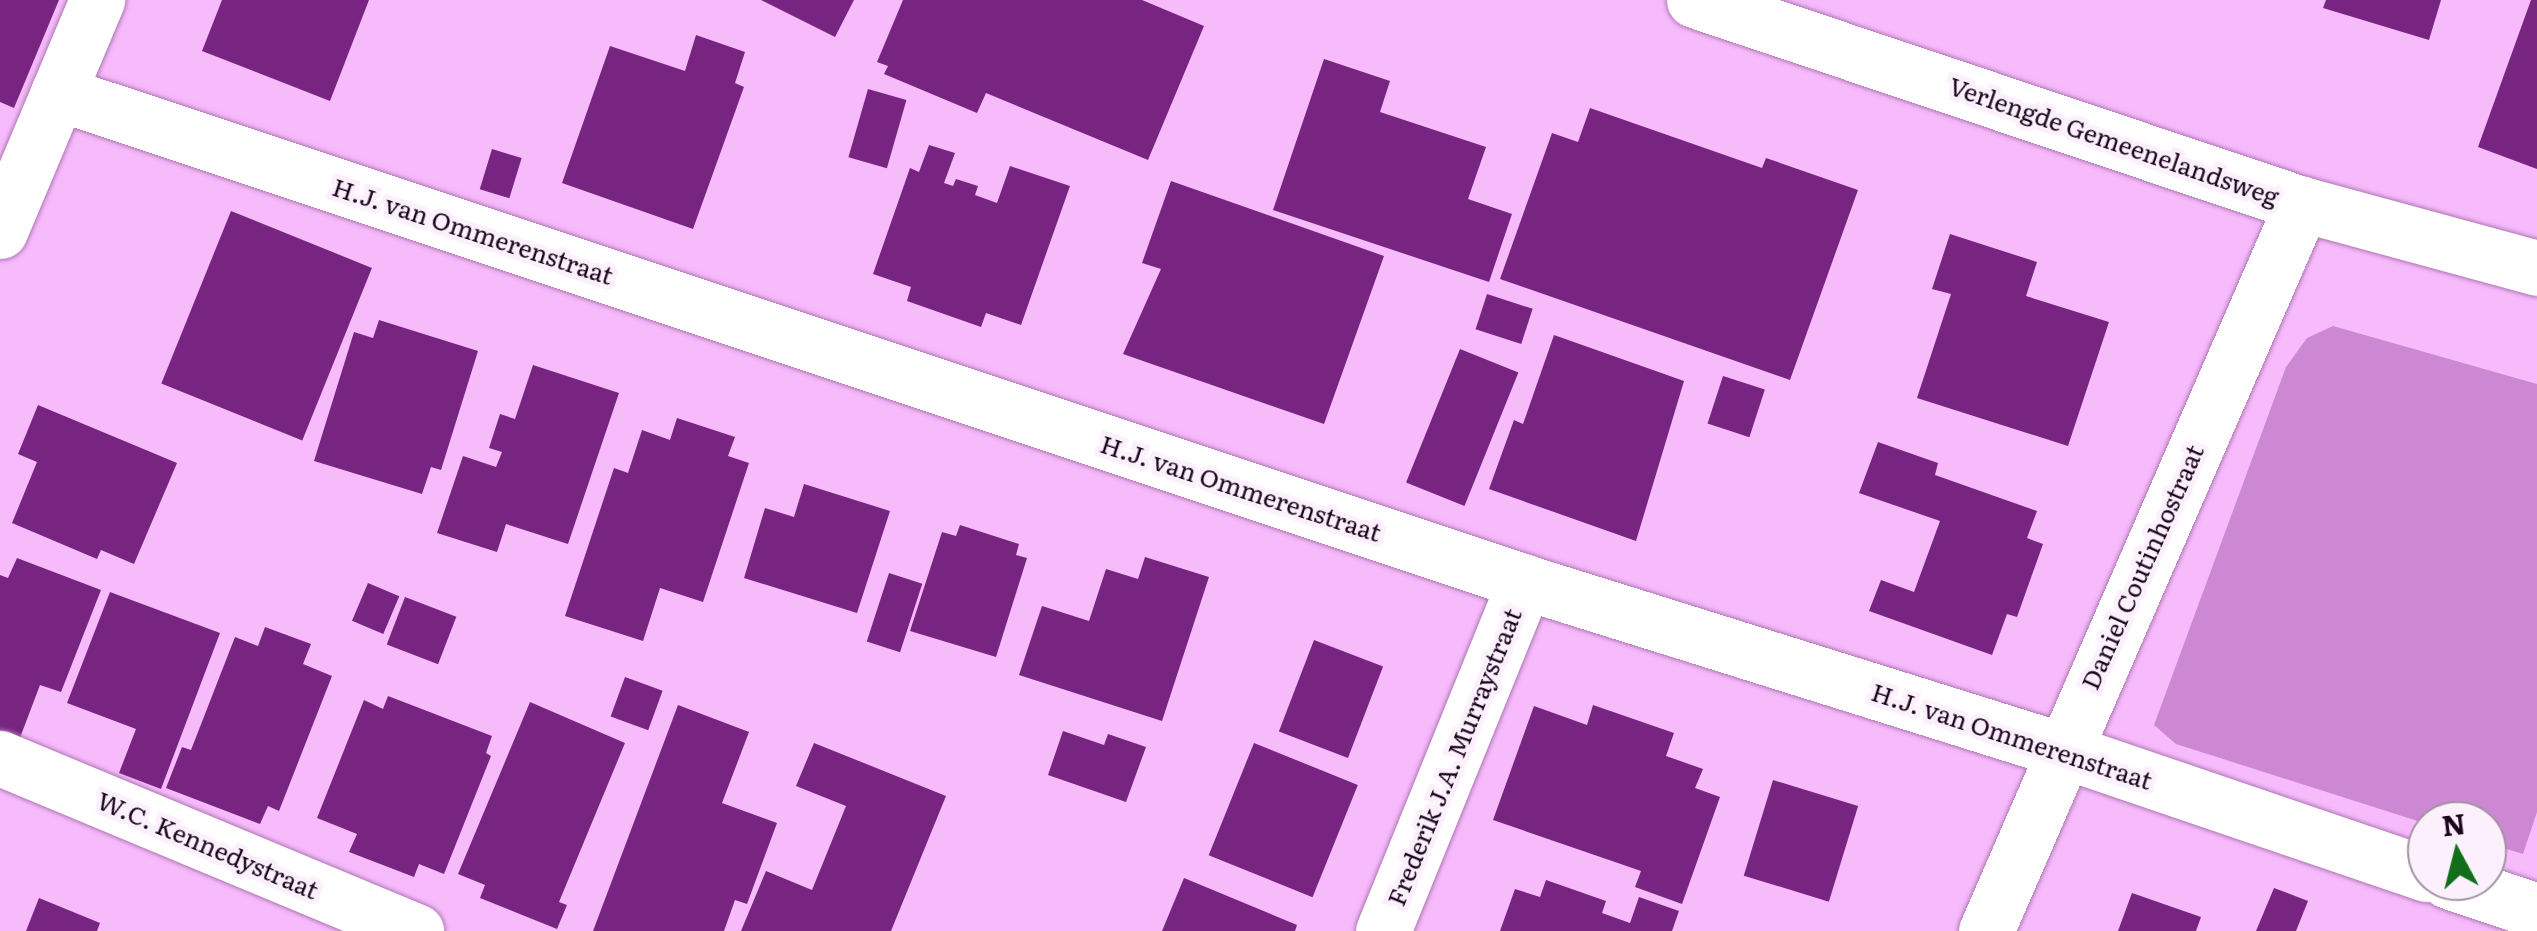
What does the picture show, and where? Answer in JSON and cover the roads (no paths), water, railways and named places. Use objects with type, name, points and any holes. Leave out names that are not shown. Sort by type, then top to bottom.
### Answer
[{"type":"street","points":[[0,232],[97,0]]},
{"type":"street","name":"Verlengde Gemeenelandsweg","points":[[1694,0],[2302,204],[2537,268]]},
{"type":"street","name":"H.J. van Ommerenstraat","points":[[58,93],[1525,582],[2062,750],[2407,867]]},
{"type":"street","name":"Daniel Coutinhostraat","points":[[1986,931],[2302,204]]},
{"type":"street","name":"Frederik J.A. Murraystraat","points":[[1383,931],[1525,582]]},
{"type":"street","name":"W.C. Kennedystraat","points":[[0,758],[416,931]]},
{"type":"street","points":[[2507,901],[2537,911]]}]
